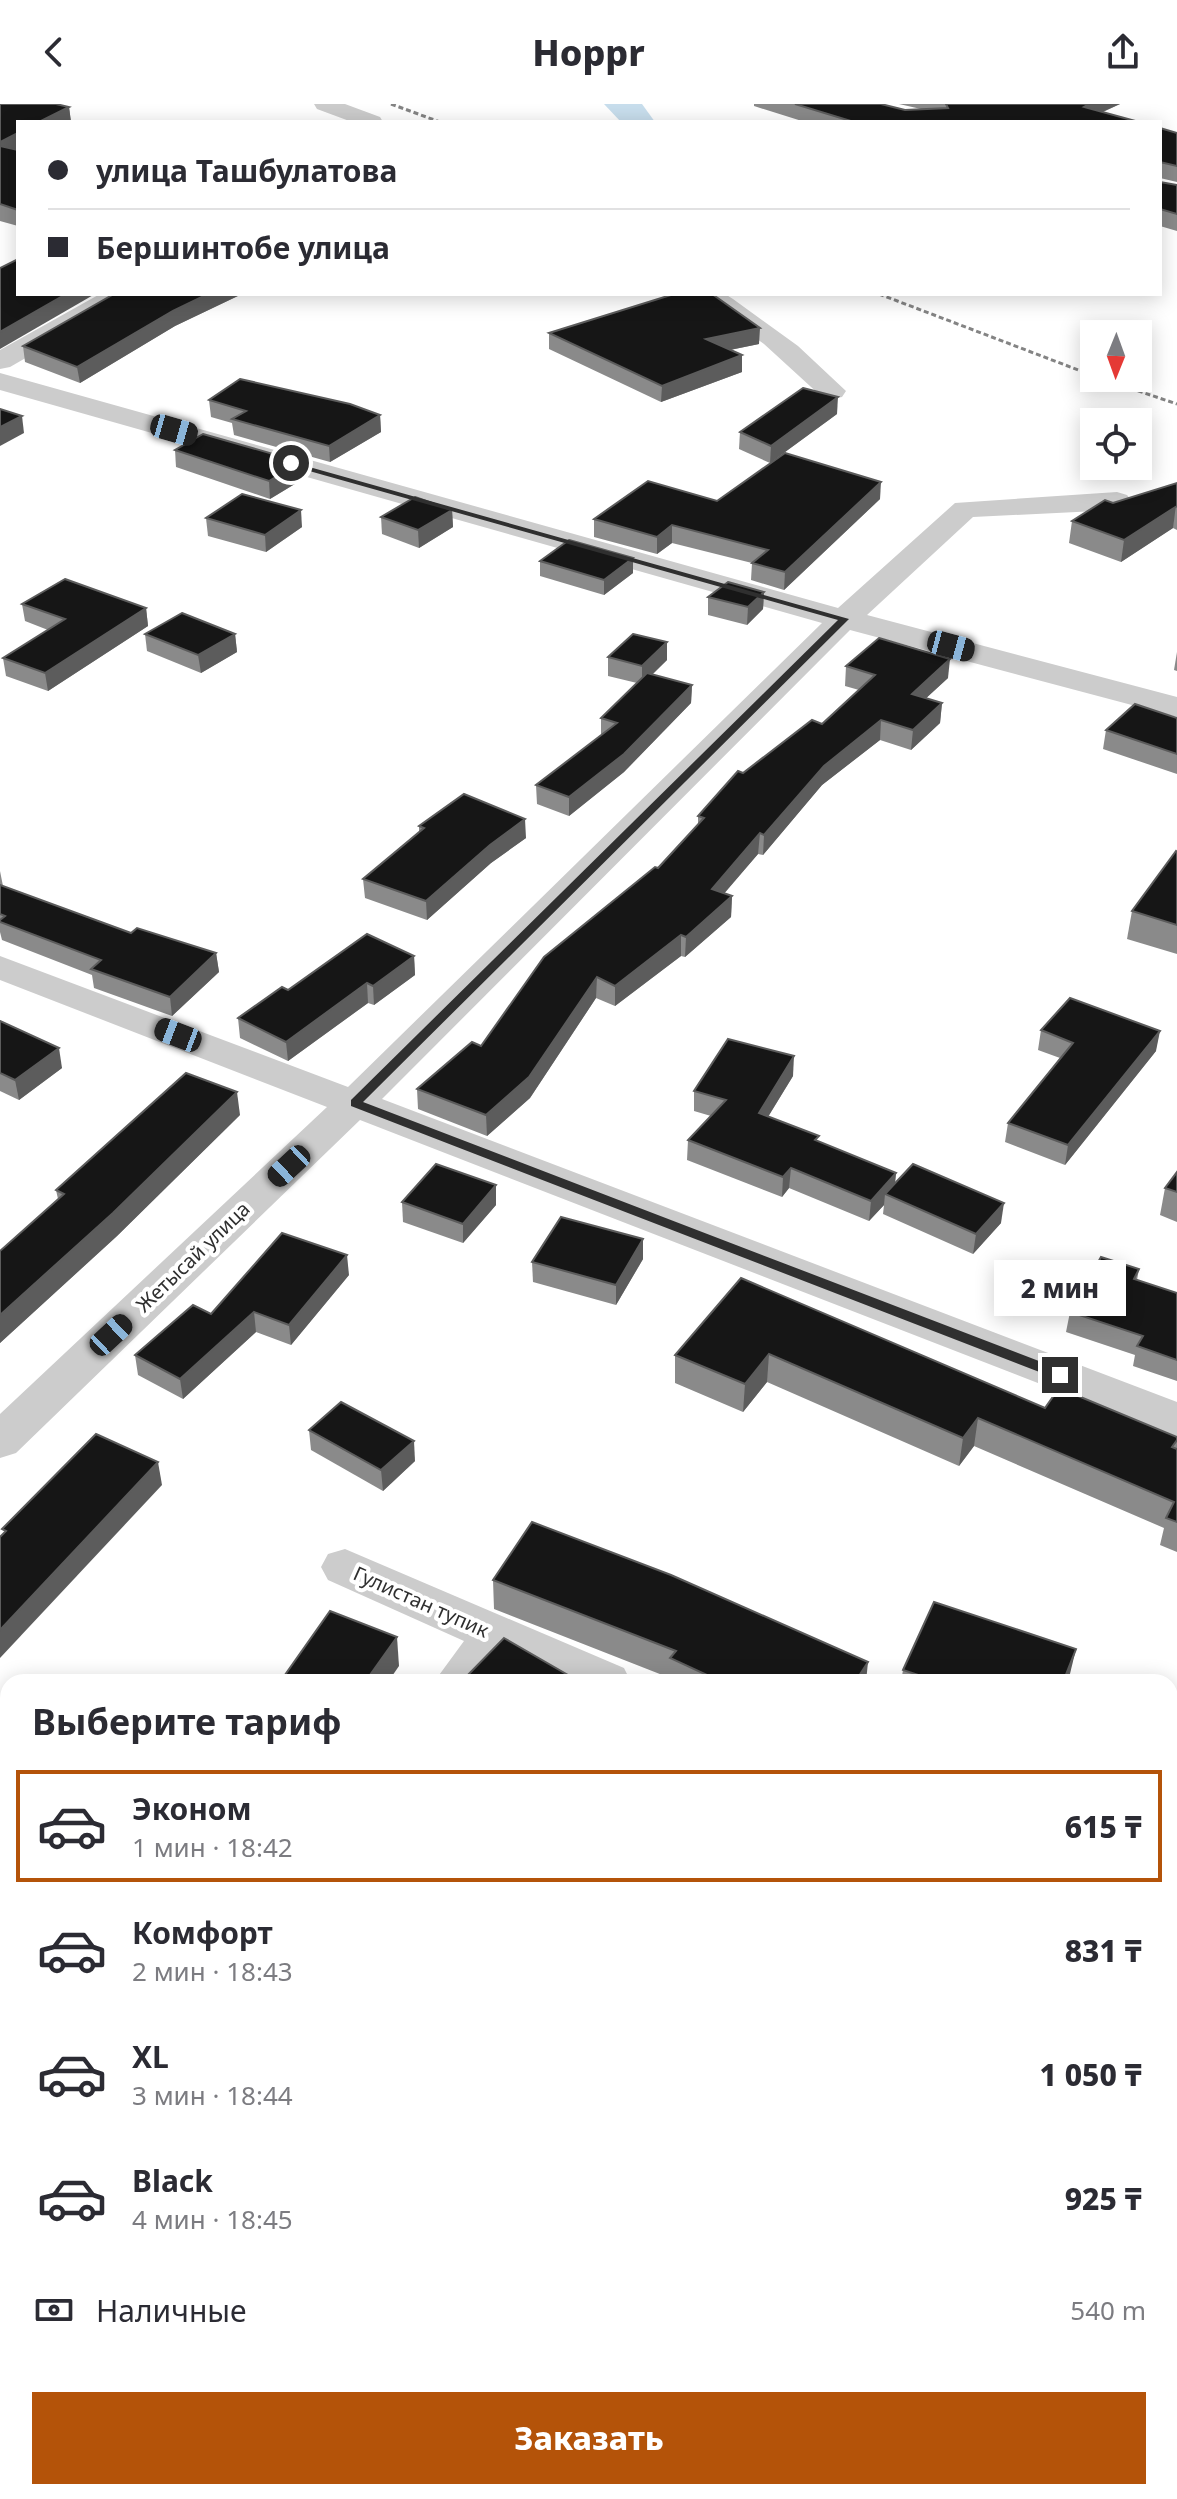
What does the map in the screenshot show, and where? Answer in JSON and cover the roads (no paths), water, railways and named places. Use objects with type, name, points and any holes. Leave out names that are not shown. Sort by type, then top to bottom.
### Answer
[{"type":"street","points":[[325,104],[367,120]]},
{"type":"street","points":[[0,361],[115,296]]},
{"type":"street","points":[[711,296],[730,306],[797,357],[832,391]]},
{"type":"street","points":[[0,381],[844,619],[1177,707]]},
{"type":"street","name":"Жетысай улица","points":[[0,1441],[355,1103],[844,619],[965,509],[1117,501]]},
{"type":"street","points":[[0,967],[1177,1420]]},
{"type":"street","name":"Гулистан тупик","points":[[345,1567],[587,1674]]},
{"type":"street","name":"Гулистан тупик","points":[[466,1674],[497,1636]]},
{"type":"waterway","points":[[621,104],[637,120]]},
{"type":"railway","points":[[391,104],[435,120]]},
{"type":"railway","points":[[884,296],[1080,371]]},
{"type":"railway","points":[[1141,392],[1177,404]]}]
